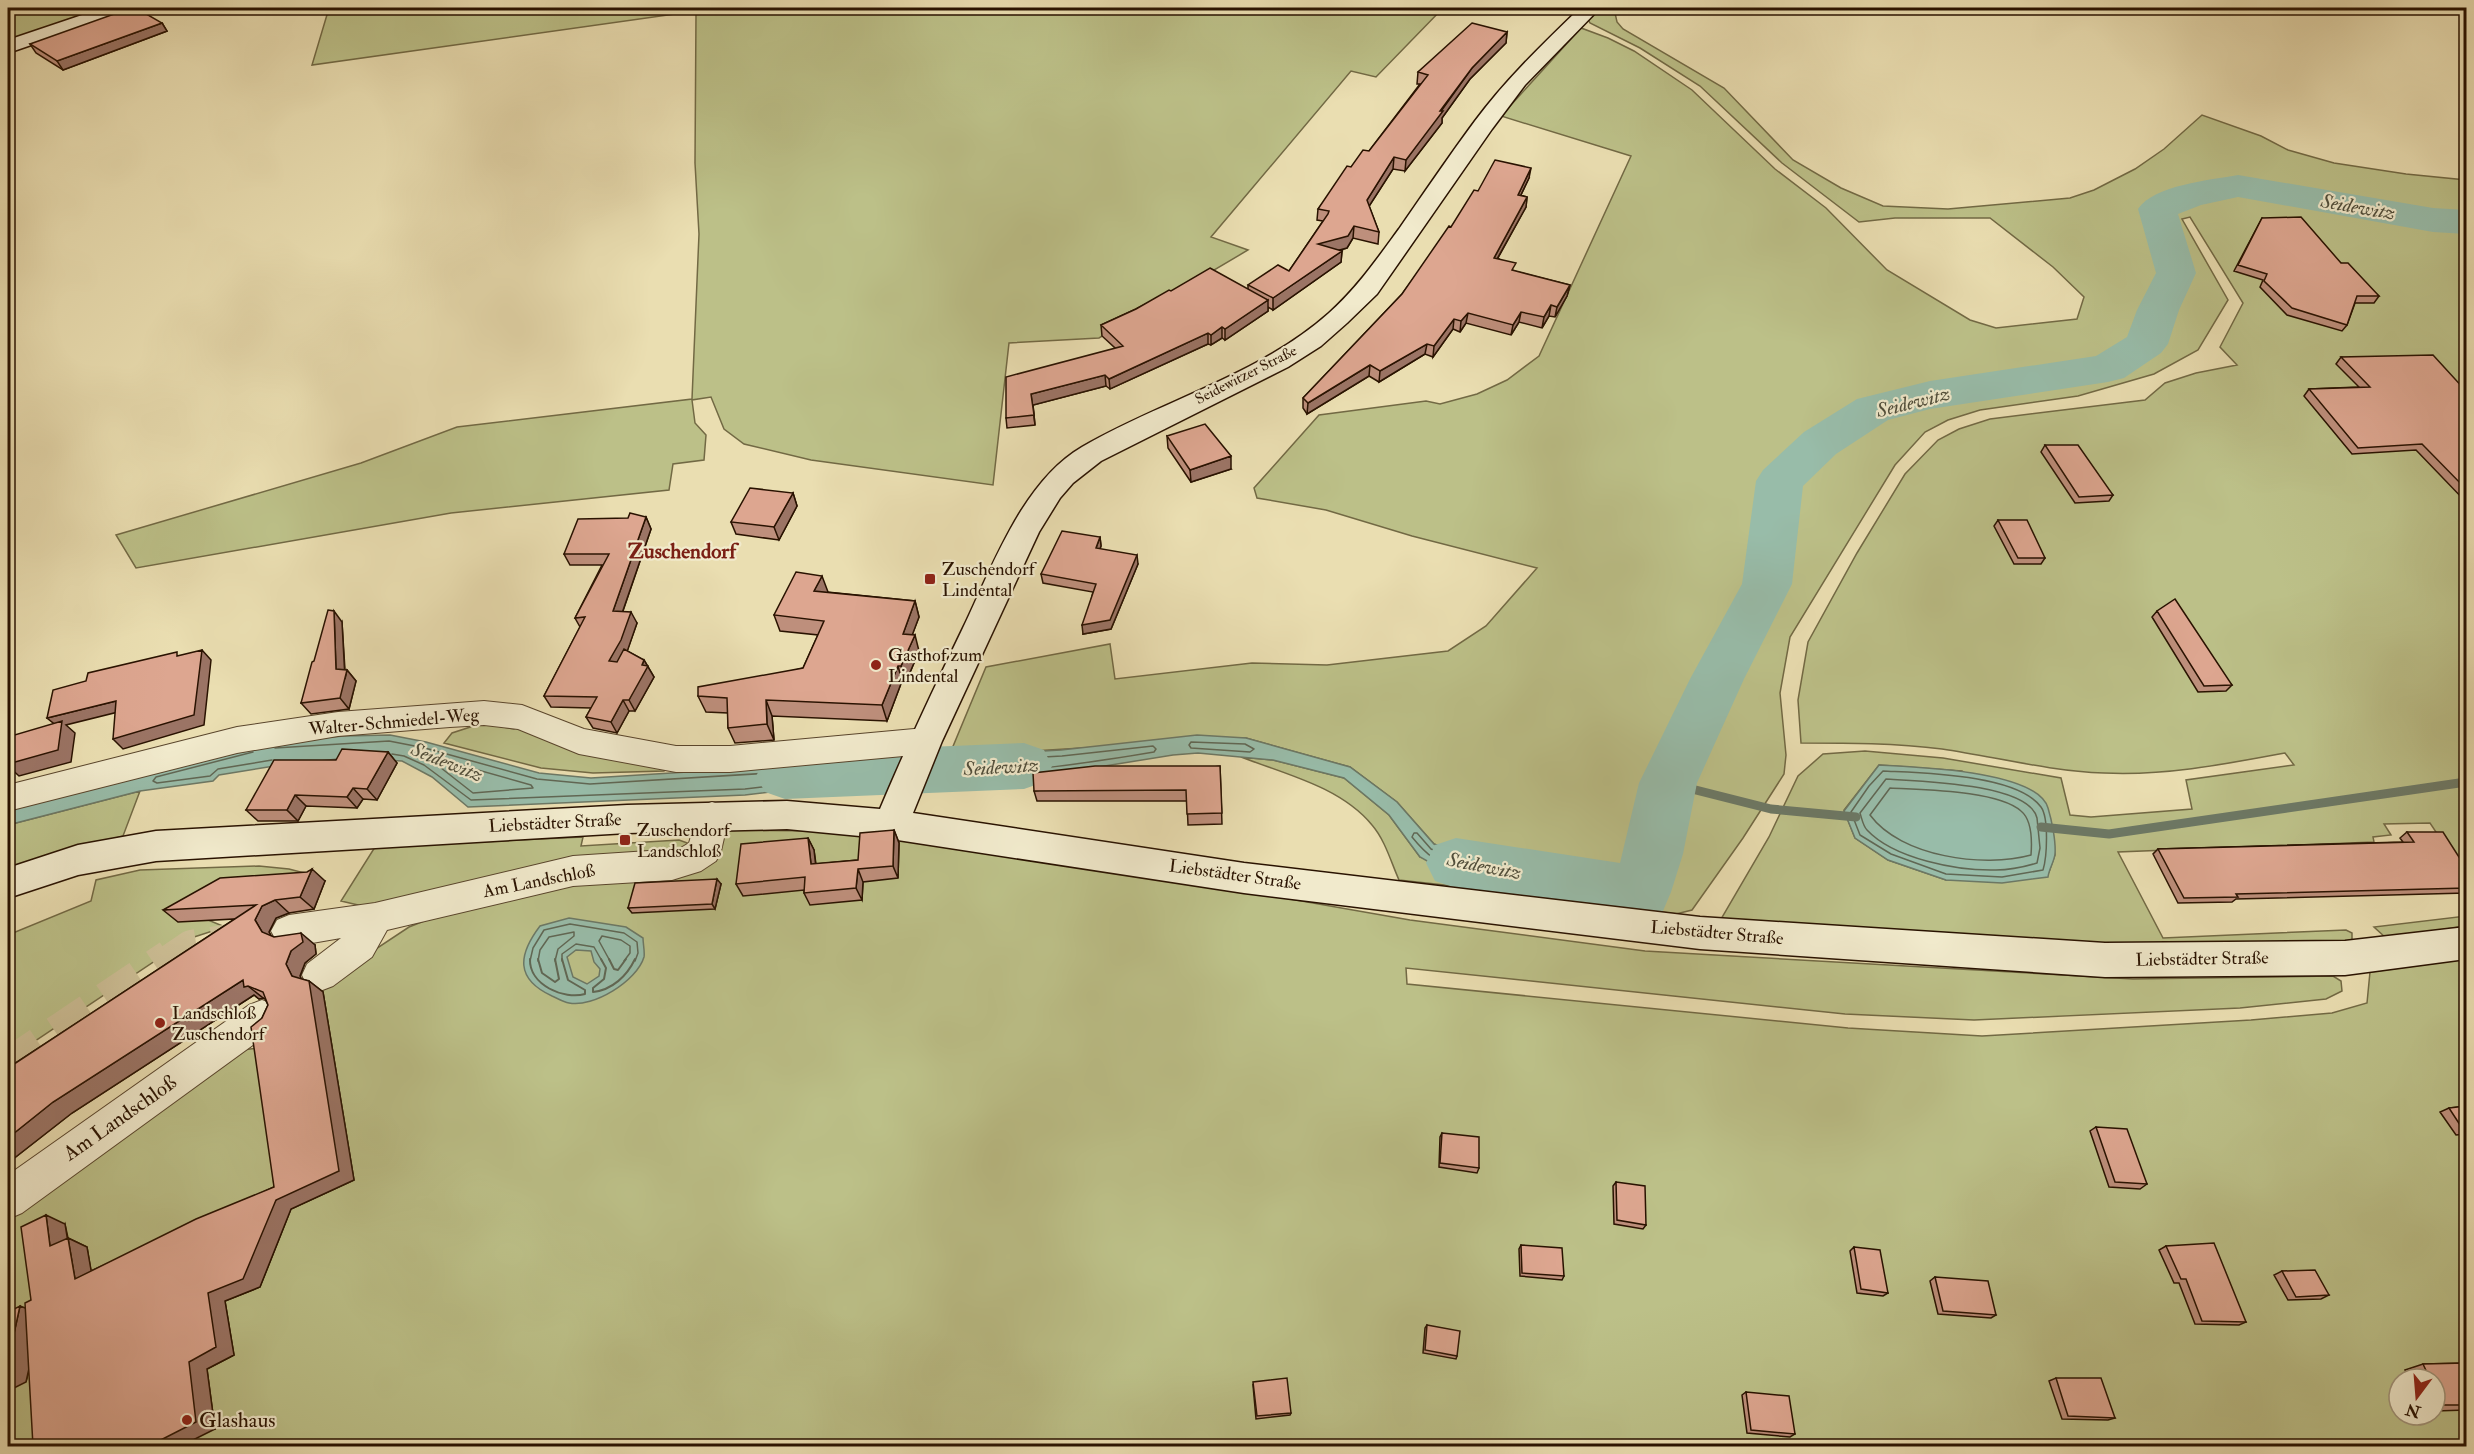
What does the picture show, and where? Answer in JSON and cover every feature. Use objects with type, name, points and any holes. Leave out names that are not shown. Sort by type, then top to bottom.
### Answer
[{"type":"main road","points":[[8,48],[120,8]]},
{"type":"main road","name":"Seidewitzer Straße","points":[[891,824],[1001,580],[1034,515],[1050,491],[1091,454],[1279,361],[1312,340],[1338,318],[1368,289],[1484,124],[1518,81],[1590,8]]},
{"type":"main road","name":"Liebstädter Straße","points":[[8,883],[78,860],[156,846],[712,816],[787,815],[891,824],[1244,878],[1700,933],[2105,960],[2345,957],[2380,955],[2466,943]]},
{"type":"street","name":"Walter-Schmiedel-Weg","points":[[8,798],[237,740],[338,724],[484,713],[522,717],[579,741],[676,759],[918,761]]},
{"type":"street","name":"Am Landschloß","points":[[289,931],[375,918],[427,903],[573,871],[672,866],[689,861],[704,850],[712,816]]},
{"type":"street","points":[[320,975],[359,946],[375,918]]},
{"type":"street","name":"Am Landschloß","points":[[8,1199],[262,1017]]},
{"type":"green space","points":[[8,8],[108,8],[8,43]]},
{"type":"green space","points":[[329,8],[1443,8],[1376,77],[1351,71],[1211,237],[1248,250],[1099,338],[1009,343],[993,485],[811,460],[744,444],[724,429],[711,397],[692,400],[695,423],[706,435],[704,460],[673,464],[669,490],[451,513],[136,568],[116,535],[361,463],[457,427],[692,399],[699,234],[695,163],[696,14],[689,12],[312,65]]},
{"type":"green space","points":[[1599,8],[1621,8],[1615,13],[1617,22],[1623,29],[1724,88],[1793,160],[1841,188],[1883,206],[1948,209],[2070,198],[2094,190],[2135,169],[2164,149],[2202,115],[2261,136],[2288,150],[2334,163],[2466,180],[2466,877],[2430,823],[2384,824],[2391,835],[2373,837],[2374,842],[2118,852],[2163,938],[2346,930],[2352,933],[2352,943],[2119,949],[1721,919],[1769,837],[1798,776],[1823,754],[1865,751],[1943,758],[2061,778],[2070,815],[2091,817],[2192,809],[2186,780],[2294,765],[2285,753],[2173,771],[2104,773],[2043,767],[1924,747],[1801,743],[1798,700],[1808,642],[1857,553],[1905,474],[1938,440],[1959,429],[1990,419],[2145,400],[2165,383],[2196,373],[2237,365],[2220,347],[2243,303],[2190,217],[2182,219],[2228,300],[2198,350],[2154,374],[2078,396],[1980,410],[1948,420],[1925,432],[1895,465],[1790,637],[1780,693],[1786,755],[1784,774],[1743,838],[1692,910],[1676,914],[1399,880],[1381,837],[1359,812],[1345,801],[1311,783],[1241,757],[1273,760],[1344,778],[1389,815],[1420,857],[1530,883],[1533,868],[1466,857],[1434,844],[1397,802],[1350,767],[1246,738],[949,756],[986,667],[1110,644],[1115,679],[1252,663],[1327,665],[1448,651],[1486,626],[1537,568],[1412,536],[1326,510],[1257,498],[1254,488],[1319,415],[1426,401],[1440,404],[1477,394],[1507,380],[1539,356],[1631,156],[1501,116],[1581,28],[1634,51],[1692,90],[1775,169],[1826,208],[1887,270],[1970,320],[1996,328],[2077,319],[2084,297],[2053,267],[1990,218],[1895,218],[1859,222],[1782,163],[1700,86],[1640,48],[1590,23],[1588,19]],"holes":[[[1879,765],[1962,771],[2051,827],[2055,855],[2049,872],[1946,880],[1888,860],[1855,838],[1844,810]]]},
{"type":"green space","points":[[495,719],[492,725],[514,729],[520,723],[665,769],[664,771],[593,773],[541,768],[444,743],[452,733]]},
{"type":"green space","points":[[140,791],[123,836],[8,870],[8,825]]},
{"type":"green space","points":[[722,830],[826,831],[889,837],[1215,886],[1410,920],[1645,951],[2133,979],[2333,976],[2341,981],[2342,991],[2326,999],[2240,1008],[1974,1020],[1845,1014],[1406,968],[1407,984],[1848,1028],[1982,1036],[2332,1013],[2367,1003],[2370,972],[2466,959],[2466,1446],[8,1446],[8,1215],[235,1051],[266,1047],[328,1028],[322,988],[341,972],[409,927],[457,908],[574,877],[692,870]]},
{"type":"green space","points":[[583,837],[581,846],[679,840],[690,844],[679,851],[371,911],[341,901],[375,847]]},
{"type":"green space","points":[[259,866],[289,869],[308,874],[208,920],[225,927],[188,939],[8,1059],[8,935],[91,901],[96,880],[140,870]]},
{"type":"green space","points":[[2466,916],[2466,926],[2386,938],[2374,927]]},
{"type":"water","points":[[390,735],[426,742],[539,773],[591,778],[863,761],[859,781],[745,795],[468,807],[432,777],[402,761],[346,758],[219,775],[213,781],[140,791],[8,825],[8,810],[273,742]]},
{"type":"water","points":[[1197,735],[1246,738],[1350,767],[1397,802],[1434,844],[1466,857],[1533,867],[1531,883],[1443,870],[1420,857],[1389,815],[1344,778],[1273,760],[1198,753],[1055,774],[981,780],[946,778],[949,756],[1061,750]]},
{"type":"water","points":[[1879,765],[1973,773],[1999,778],[2039,795],[2048,808],[2054,838],[2055,854],[2048,877],[2002,883],[1946,880],[1888,860],[1855,838],[1844,811]]},
{"type":"water","points":[[569,918],[626,927],[643,938],[644,957],[633,975],[613,991],[590,1001],[567,1002],[540,989],[531,982],[526,974],[524,956],[540,926]],"holes":[[[576,950],[591,951],[594,962],[600,969],[599,976],[587,984],[573,977],[567,957]]]},
{"type":"building","points":[[136,8],[162,23],[57,61],[30,44]]},
{"type":"building","points":[[1472,23],[1507,32],[1472,68],[1406,160],[1394,157],[1367,200],[1379,232],[1354,226],[1348,236],[1318,244],[1342,251],[1273,298],[1248,285],[1278,265],[1289,271],[1328,214],[1329,211],[1318,209],[1347,166],[1351,167],[1363,150],[1369,151],[1428,75],[1418,72]]},
{"type":"building","points":[[1495,160],[1531,168],[1518,195],[1527,197],[1494,258],[1516,263],[1512,270],[1570,285],[1557,307],[1551,305],[1544,317],[1521,312],[1513,325],[1468,313],[1461,321],[1454,319],[1434,346],[1427,344],[1380,371],[1370,365],[1308,403],[1303,398],[1402,294],[1449,226],[1451,227],[1474,190],[1478,191]]},
{"type":"building","points":[[2301,217],[2341,263],[2348,263],[2379,296],[2357,296],[2347,325],[2292,308],[2264,281],[2267,274],[2238,265],[2262,218]]},
{"type":"building","points":[[1210,268],[1268,300],[1225,329],[1222,327],[1211,335],[1208,333],[1109,379],[1105,375],[1031,394],[1034,415],[1006,418],[1006,377],[1123,346],[1101,325],[1171,291]]},
{"type":"building","points":[[2433,355],[2466,391],[2466,489],[2422,444],[2358,448],[2309,389],[2370,387],[2341,357]]},
{"type":"building","points":[[1205,424],[1231,456],[1190,470],[1167,436]]},
{"type":"building","points":[[2045,445],[2078,445],[2113,495],[2079,497]]},
{"type":"building","points":[[750,488],[793,493],[774,527],[731,522]]},
{"type":"building","points":[[630,513],[646,517],[613,611],[631,612],[621,640],[609,661],[617,662],[624,649],[644,660],[642,665],[648,666],[629,700],[623,700],[611,722],[586,717],[597,697],[544,696],[585,617],[575,618],[609,554],[564,554],[578,519],[628,518]]},
{"type":"building","points":[[1998,520],[2027,520],[2045,558],[2018,558]]},
{"type":"building","points":[[1062,531],[1100,537],[1096,548],[1137,555],[1110,620],[1082,625],[1096,584],[1041,574]]},
{"type":"building","points":[[796,572],[822,576],[814,591],[915,601],[903,634],[915,635],[901,666],[898,666],[882,705],[766,700],[767,724],[728,728],[727,698],[698,696],[698,687],[803,668],[824,621],[774,615]]},
{"type":"building","points":[[2175,599],[2232,685],[2204,686],[2157,611]]},
{"type":"building","points":[[328,610],[334,611],[336,669],[347,670],[340,698],[301,703],[312,662]]},
{"type":"building","points":[[202,650],[194,715],[113,739],[116,701],[47,718],[53,690],[86,681],[88,673],[177,652],[177,656]]},
{"type":"building","points":[[62,721],[58,750],[8,764],[11,736]]},
{"type":"building","points":[[342,749],[388,752],[367,789],[353,788],[347,797],[295,795],[287,810],[246,810],[274,760],[336,760]]},
{"type":"building","points":[[1095,766],[1220,766],[1222,813],[1187,814],[1186,790],[1034,791],[1033,773]]},
{"type":"building","points":[[894,830],[893,866],[858,869],[856,888],[804,893],[805,877],[736,884],[741,844],[808,838],[811,864],[858,860],[860,833]]},
{"type":"building","points":[[2407,832],[2443,832],[2466,868],[2466,888],[2236,894],[2238,897],[2184,898],[2158,849],[2414,842]]},
{"type":"building","points":[[312,869],[300,897],[275,900],[262,906],[255,920],[262,932],[274,937],[301,933],[303,942],[291,951],[286,964],[292,976],[309,981],[339,1171],[276,1200],[243,1279],[208,1293],[216,1347],[189,1362],[196,1422],[149,1446],[33,1446],[25,1303],[31,1300],[21,1227],[46,1215],[50,1246],[68,1238],[75,1279],[196,1219],[274,1187],[251,1027],[262,1018],[268,1005],[263,992],[248,986],[244,987],[243,980],[53,1102],[8,1138],[8,1068],[256,905],[163,910],[220,878],[307,872]]},
{"type":"building","points":[[717,879],[712,904],[628,908],[635,883]]},
{"type":"building","points":[[2466,1106],[2466,1131],[2464,1131],[2449,1108]]},
{"type":"building","points":[[2096,1127],[2127,1129],[2147,1184],[2115,1182]]},
{"type":"building","points":[[1442,1133],[1479,1137],[1479,1168],[1440,1163]]},
{"type":"building","points":[[1616,1182],[1645,1186],[1646,1225],[1617,1220]]},
{"type":"building","points":[[2214,1243],[2246,1322],[2202,1321],[2186,1279],[2181,1279],[2166,1246]]},
{"type":"building","points":[[1521,1245],[1562,1248],[1564,1276],[1522,1273]]},
{"type":"building","points":[[1854,1247],[1880,1250],[1888,1293],[1861,1289]]},
{"type":"building","points":[[2315,1270],[2329,1295],[2296,1297],[2282,1271]]},
{"type":"building","points":[[1935,1277],[1988,1281],[1996,1315],[1943,1311]]},
{"type":"building","points":[[20,1306],[8,1361],[8,1312]]},
{"type":"building","points":[[1427,1325],[1460,1331],[1457,1356],[1425,1350]]},
{"type":"building","points":[[2466,1363],[2466,1405],[2447,1405],[2447,1367],[2424,1367],[2423,1364]]},
{"type":"building","points":[[1287,1378],[1291,1413],[1257,1416],[1253,1382]]},
{"type":"building","points":[[2056,1378],[2101,1378],[2115,1418],[2068,1416]]},
{"type":"building","points":[[1746,1392],[1789,1396],[1795,1434],[1751,1430]]},
{"type":"waterway","name":"Seidewitz","points":[[1456,863],[1641,892],[1653,854],[1668,783],[1717,679],[1767,584],[1780,481],[1820,443],[1873,409],[1930,395],[2108,368],[2146,344],[2158,310],[2176,273],[2157,209],[2191,195],[2238,186],[2433,220],[2466,222]]},
{"type":"waterway","name":"Seidewitz","points":[[785,776],[1024,766]]},
{"type":"waterway","points":[[2041,827],[2109,834],[2466,782]]},
{"type":"waterway","points":[[1668,783],[1771,809],[1856,817]]},
{"type":"tunnel","points":[[169,961],[191,946],[236,939]]},
{"type":"tunnel","points":[[8,1069],[171,959]]},
{"type":"place","name":"Zuschendorf Lindental","points":[[930,579]]},
{"type":"place","name":"Gasthof zum Lindental","points":[[876,665]]},
{"type":"place","name":"Zuschendorf Landschloß","points":[[625,840]]},
{"type":"place","name":"Landschloß Zuschendorf","points":[[160,1023]]},
{"type":"place","name":"Glashaus","points":[[187,1420]]},
{"type":"district","name":"Zuschendorf","points":[[682,551]]}]
